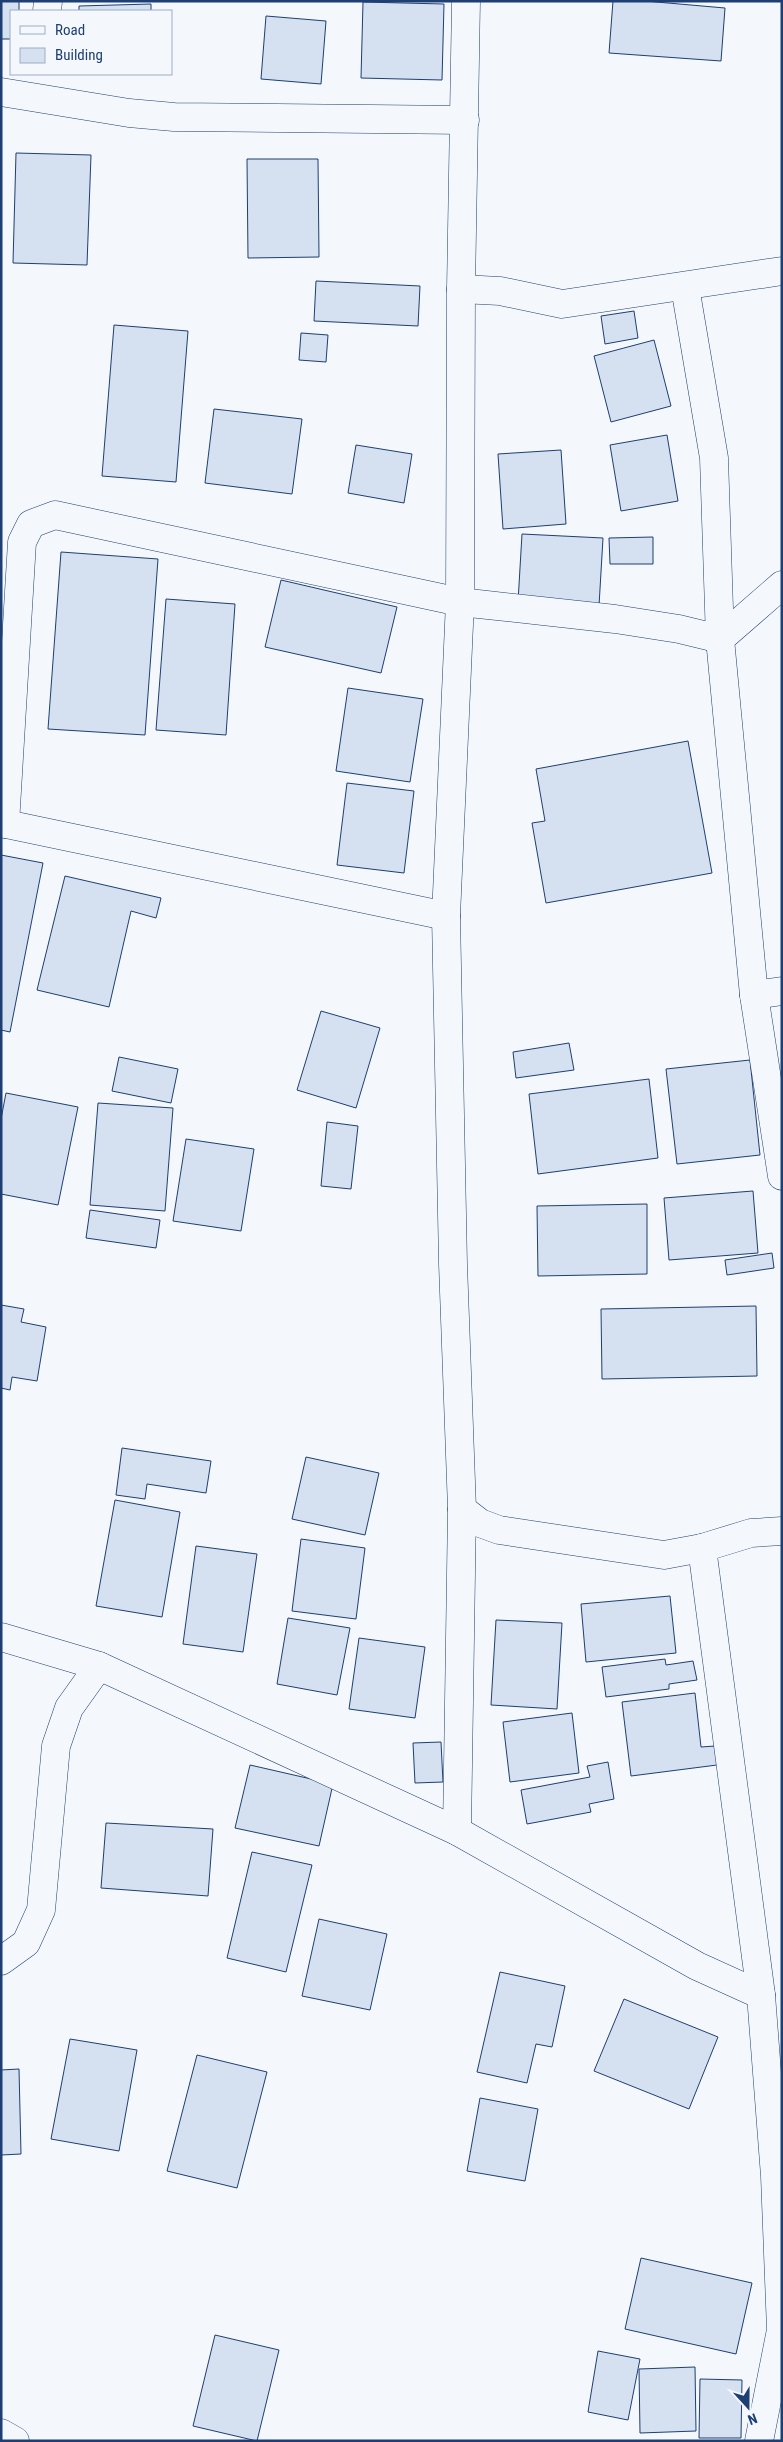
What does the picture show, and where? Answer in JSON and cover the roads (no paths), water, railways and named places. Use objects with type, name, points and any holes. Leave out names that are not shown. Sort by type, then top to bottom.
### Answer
[{"type":"street","points":[[456,1831],[462,1510],[453,1264],[446,916],[460,602],[461,289],[466,1]]},
{"type":"street","points":[[1,92],[36,85],[129,112],[174,117],[465,120]]},
{"type":"street","points":[[461,289],[500,292],[562,304],[782,271]]},
{"type":"street","points":[[685,287],[714,458],[720,639],[754,995],[782,1176]]},
{"type":"street","points":[[446,916],[3,824],[22,542],[31,524],[55,515],[460,602],[615,619],[679,629],[720,639]]},
{"type":"street","points":[[720,639],[782,585]]},
{"type":"street","points":[[754,995],[782,991]]},
{"type":"street","points":[[462,1510],[480,1523],[499,1530],[664,1555],[702,1548],[750,1533],[782,1531]]},
{"type":"street","points":[[702,1548],[761,1995],[778,2176],[781,2330],[759,2441]]},
{"type":"street","points":[[1,1637],[99,1666],[456,1831],[697,1966],[761,1995]]},
{"type":"street","points":[[1,1961],[26,1943],[41,1910],[56,1746],[68,1708],[99,1666]]},
{"type":"street","points":[[1,2433],[15,2441]]}]
